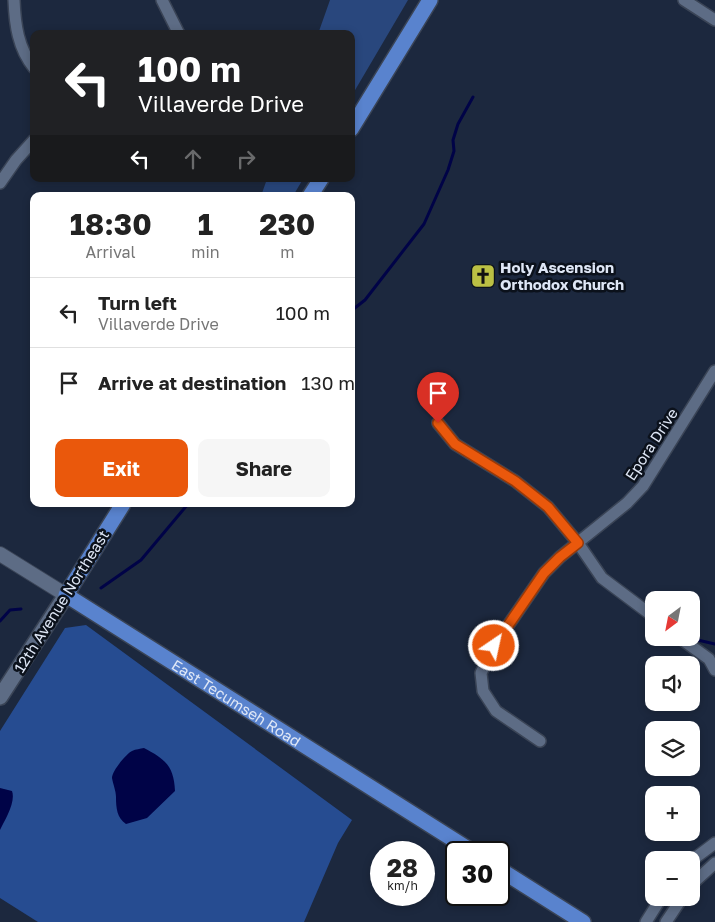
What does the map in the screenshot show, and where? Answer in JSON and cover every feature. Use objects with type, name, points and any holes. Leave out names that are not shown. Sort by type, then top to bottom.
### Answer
[{"type":"main road","points":[[355,122],[430,0]]},
{"type":"main road","name":"12th Avenue Northeast","points":[[0,697],[121,507]]},
{"type":"main road","name":"East Tecumseh Road","points":[[66,595],[456,841]]},
{"type":"main road","points":[[510,876],[583,922]]},
{"type":"street","points":[[14,0],[15,22],[20,42],[23,52],[30,62]]},
{"type":"street","points":[[162,0],[177,30]]},
{"type":"street","points":[[684,0],[715,20]]},
{"type":"street","points":[[0,184],[16,160],[30,144]]},
{"type":"street","name":"Epora Drive","points":[[540,741],[496,711],[483,691],[481,673],[494,646],[544,573],[560,557],[627,503],[643,486],[715,371]]},
{"type":"street","points":[[438,423],[455,444],[515,481],[548,507],[578,543],[602,578],[645,610]]},
{"type":"street","name":"East Tecumseh Road","points":[[0,554],[66,595]]},
{"type":"street","points":[[691,646],[709,659],[715,670]]},
{"type":"street","points":[[700,854],[715,843]]},
{"type":"street","points":[[700,877],[715,863]]},
{"type":"street","points":[[646,922],[656,906]]},
{"type":"street","points":[[666,922],[677,906]]},
{"type":"shaded area","points":[[330,0],[408,0],[355,90],[355,30],[319,30]]},
{"type":"shaded area","points":[[266,182],[301,182],[295,192],[262,192]]},
{"type":"shaded area","points":[[86,625],[352,820],[338,843],[304,922],[38,922],[0,898],[0,731],[65,628]]},
{"type":"shaded area","points":[[144,748],[167,764],[173,775],[175,791],[147,818],[126,824],[118,812],[116,792],[112,778],[114,771],[129,753]]},
{"type":"shaded area","points":[[0,788],[12,791],[13,800],[0,830]]},
{"type":"waterway","points":[[355,308],[365,300],[424,224],[448,170],[454,151],[453,140],[458,124],[473,97]]},
{"type":"waterway","points":[[101,588],[141,560],[185,507]]},
{"type":"waterway","points":[[0,621],[10,610],[21,609]]},
{"type":"waterway","points":[[700,641],[715,644]]},
{"type":"place","name":"Holy Ascension Orthodox Church","points":[[483,276]]},
{"type":"route","points":[[438,423],[455,444],[484,464],[515,481],[548,507],[578,543],[544,573],[494,646]]}]
